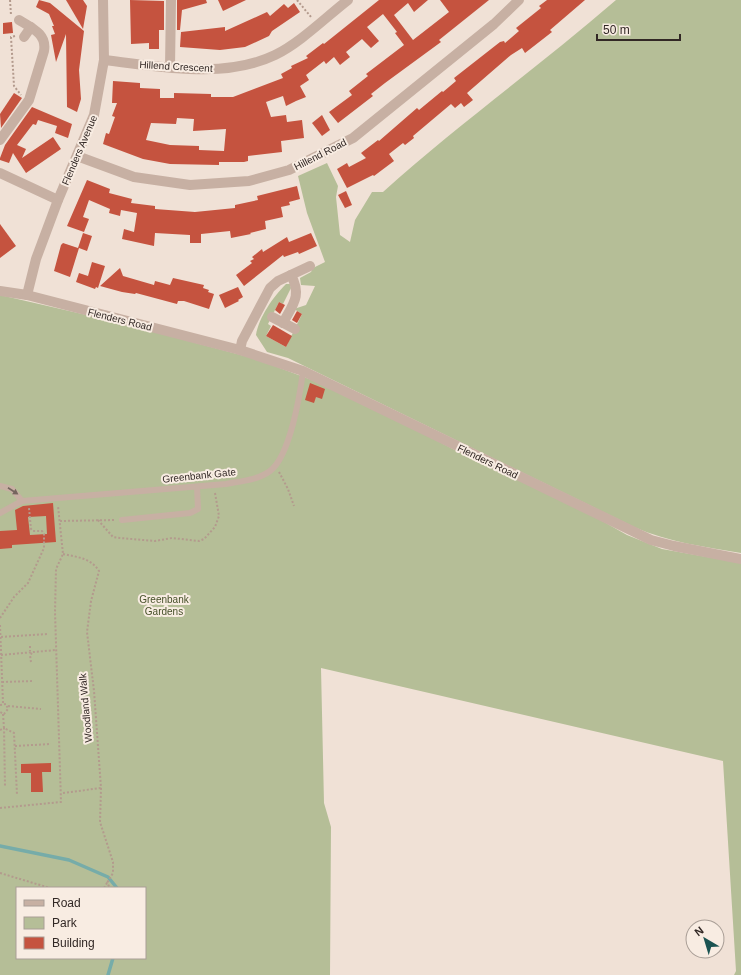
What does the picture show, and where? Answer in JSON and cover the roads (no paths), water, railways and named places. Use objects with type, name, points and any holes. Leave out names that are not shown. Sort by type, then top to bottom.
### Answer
[{"type":"street","name":"Flenders Avenue","points":[[27,295],[36,259],[58,200],[94,115],[104,60],[103,0]]},
{"type":"street","points":[[170,0],[170,67]]},
{"type":"street","name":"Hillend Crescent","points":[[104,60],[170,67],[208,69],[240,67],[274,56],[290,47],[348,0]]},
{"type":"street","name":"Hillend Road","points":[[77,156],[134,176],[190,185],[249,181],[289,170],[353,138],[494,24],[519,0]]},
{"type":"street","points":[[0,140],[29,100],[46,42],[43,36],[19,20]]},
{"type":"street","points":[[24,37],[31,27]]},
{"type":"street","points":[[0,173],[58,200]]},
{"type":"street","points":[[240,350],[242,341],[265,295],[278,281],[310,266]]},
{"type":"street","points":[[283,323],[296,298],[297,290],[291,275]]},
{"type":"street","name":"Flenders Road","points":[[0,291],[27,295],[240,350],[303,371],[651,540],[741,559]]},
{"type":"street","points":[[272,317],[295,329]]},
{"type":"lane","name":"Greenbank Gate","points":[[0,513],[25,501],[214,486],[256,478],[275,466],[290,437],[301,390],[303,371]]},
{"type":"lane","points":[[0,486],[12,489],[25,501]]},
{"type":"lane","points":[[122,520],[190,512],[198,509],[197,487]]},
{"type":"waterway","points":[[0,846],[69,860],[108,877],[116,887]]},
{"type":"waterway","points":[[108,975],[113,959]]},
{"type":"park label","name":"Greenbank Gardens","points":[[164,604]]}]
